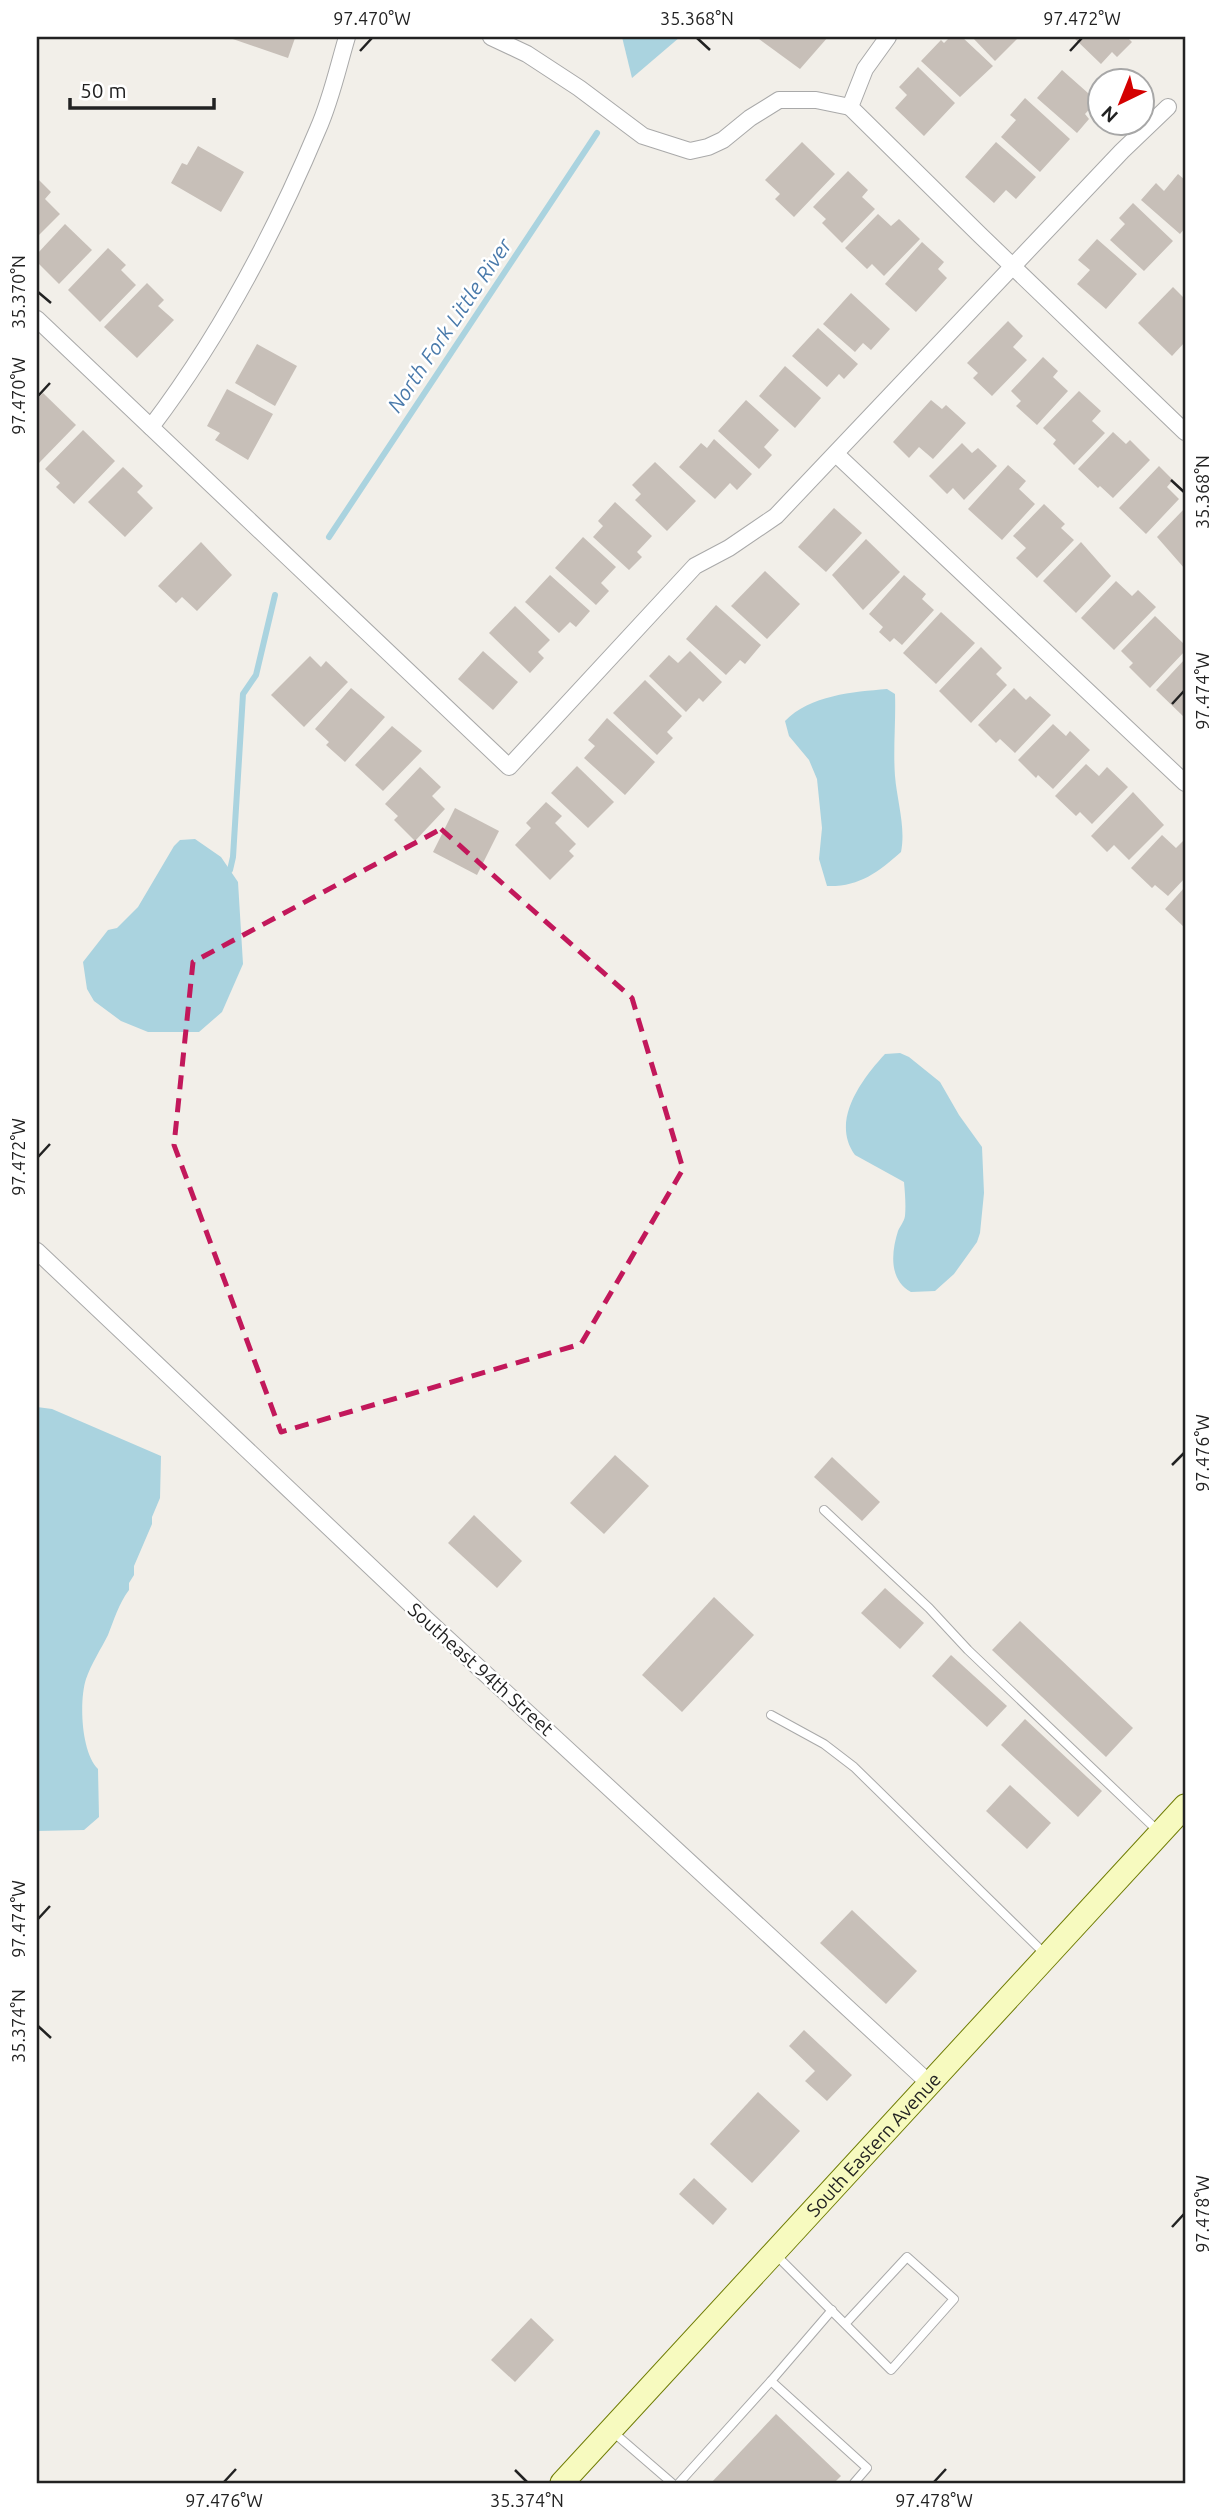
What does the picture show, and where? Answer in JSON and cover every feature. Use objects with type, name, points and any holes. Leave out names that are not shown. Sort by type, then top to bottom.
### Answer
[{"type":"main road","name":"South Eastern Avenue","points":[[562,2483],[1185,1807]]},
{"type":"street","points":[[151,427],[189,377],[261,254],[319,126],[347,37]]},
{"type":"street","points":[[491,37],[527,54],[558,74],[643,136],[690,151],[723,140],[750,118],[779,100],[816,100],[850,107],[1185,432]]},
{"type":"street","points":[[850,107],[865,69],[888,37]]},
{"type":"street","points":[[37,319],[509,767],[695,566],[729,548],[776,516],[1122,151],[1168,107]]},
{"type":"street","points":[[836,454],[1185,783]]},
{"type":"street","name":"Southeast 94th Street","points":[[37,1251],[426,1619],[929,2083]]},
{"type":"lane","points":[[824,1510],[929,1608],[968,1650],[1160,1833]]},
{"type":"lane","points":[[771,1715],[824,1744],[854,1767],[1047,1956]]},
{"type":"lane","points":[[774,2253],[832,2311],[845,2324],[891,2370],[954,2299],[907,2257],[845,2324]]},
{"type":"lane","points":[[680,2483],[832,2311]]},
{"type":"lane","points":[[771,2381],[867,2468],[854,2483]]},
{"type":"lane","points":[[611,2430],[672,2483]]},
{"type":"highlighted area","points":[[441,829],[632,998],[683,1169],[581,1344],[281,1432],[174,1145],[193,962]]},
{"type":"water","points":[[622,37],[680,37],[632,78]]},
{"type":"water","points":[[887,689],[895,694],[894,766],[902,824],[901,852],[867,877],[849,884],[827,886],[819,859],[822,828],[817,779],[809,760],[789,736],[785,721],[795,712],[819,700]]},
{"type":"water","points":[[195,839],[221,857],[238,882],[243,964],[222,1012],[199,1032],[148,1032],[121,1021],[94,1001],[87,989],[83,962],[108,930],[117,928],[138,907],[174,846],[180,840]]},
{"type":"water","points":[[900,1053],[940,1082],[982,1147],[984,1193],[980,1233],[977,1242],[954,1274],[935,1291],[911,1292],[904,1287],[895,1273],[894,1248],[905,1216],[904,1182],[855,1155],[848,1142],[847,1115],[859,1088],[885,1054]]},
{"type":"water","points":[[37,1407],[52,1409],[161,1456],[160,1498],[152,1524],[134,1566],[129,1590],[84,1688],[83,1726],[88,1751],[98,1769],[99,1817],[84,1830],[37,1831]]},
{"type":"building","points":[[227,37],[291,37],[295,38],[288,58]]},
{"type":"building","points":[[828,37],[800,69],[759,39]]},
{"type":"building","points":[[950,37],[962,37],[993,66],[960,97],[921,61],[941,40],[944,43]]},
{"type":"building","points":[[972,37],[1019,37],[995,61]]},
{"type":"building","points":[[1073,37],[1127,37],[1132,42],[1117,57],[1112,52],[1101,64]]},
{"type":"building","points":[[918,67],[955,103],[924,136],[895,108],[907,95],[899,87]]},
{"type":"building","points":[[1062,70],[1086,91],[1086,122],[1077,133],[1037,98]]},
{"type":"building","points":[[1025,98],[1070,139],[1040,172],[1001,137],[1016,120],[1010,115]]},
{"type":"building","points":[[802,142],[835,174],[794,217],[775,199],[780,194],[765,180]]},
{"type":"building","points":[[996,142],[1036,177],[1016,199],[1006,190],[994,203],[965,177]]},
{"type":"building","points":[[198,146],[244,172],[221,212],[171,183],[182,163],[187,165]]},
{"type":"building","points":[[848,171],[868,190],[862,197],[875,209],[842,243],[822,223],[826,219],[813,207]]},
{"type":"building","points":[[1178,174],[1185,180],[1185,228],[1180,234],[1141,200],[1156,183],[1164,191]]},
{"type":"building","points":[[37,178],[51,192],[45,199],[60,214],[37,237]]},
{"type":"building","points":[[1133,203],[1173,241],[1144,271],[1110,240],[1125,224],[1119,218]]},
{"type":"building","points":[[878,214],[891,226],[899,219],[920,239],[884,276],[872,264],[867,269],[845,248]]},
{"type":"building","points":[[65,224],[92,250],[59,284],[37,262],[37,254]]},
{"type":"building","points":[[1097,239],[1137,274],[1106,309],[1077,284],[1090,270],[1078,260]]},
{"type":"building","points":[[922,242],[944,262],[938,269],[947,278],[916,312],[885,284]]},
{"type":"building","points":[[108,248],[126,265],[121,270],[136,285],[100,322],[68,290]]},
{"type":"building","points":[[147,283],[164,300],[158,306],[174,320],[137,358],[104,327]]},
{"type":"building","points":[[1173,287],[1185,299],[1185,342],[1172,356],[1138,323]]},
{"type":"building","points":[[851,293],[890,329],[871,350],[863,343],[855,352],[823,324]]},
{"type":"building","points":[[1008,321],[1023,336],[1013,347],[1027,360],[992,396],[973,378],[978,373],[967,363]]},
{"type":"building","points":[[818,328],[858,364],[844,379],[839,374],[827,387],[792,356]]},
{"type":"building","points":[[257,344],[297,366],[275,406],[235,383]]},
{"type":"building","points":[[1043,357],[1058,371],[1053,377],[1068,391],[1037,425],[1016,406],[1021,401],[1011,391]]},
{"type":"building","points":[[785,366],[821,398],[795,428],[759,396]]},
{"type":"building","points":[[227,389],[273,414],[248,460],[215,440],[220,433],[207,426]]},
{"type":"building","points":[[1079,391],[1101,411],[1092,421],[1105,433],[1074,465],[1053,444],[1056,440],[1043,428]]},
{"type":"building","points":[[43,393],[76,425],[38,464],[37,399]]},
{"type":"building","points":[[746,400],[779,430],[764,447],[772,455],[759,469],[718,431]]},
{"type":"building","points":[[931,400],[942,409],[946,405],[966,423],[933,459],[919,447],[909,458],[893,442]]},
{"type":"building","points":[[83,430],[115,461],[74,504],[56,487],[60,483],[45,469]]},
{"type":"building","points":[[1113,432],[1126,444],[1130,440],[1150,460],[1113,498],[1078,469]]},
{"type":"building","points":[[714,439],[752,474],[737,490],[730,483],[715,499],[679,467],[701,443],[707,448]]},
{"type":"building","points":[[962,443],[972,453],[978,448],[997,466],[964,500],[953,488],[947,494],[929,476]]},
{"type":"building","points":[[655,462],[696,501],[667,531],[635,500],[641,494],[632,485]]},
{"type":"building","points":[[1008,465],[1026,481],[1019,489],[1035,504],[1002,540],[968,509]]},
{"type":"building","points":[[1159,466],[1173,480],[1167,487],[1179,499],[1146,534],[1119,508]]},
{"type":"building","points":[[123,467],[143,486],[137,492],[153,508],[125,537],[88,502]]},
{"type":"building","points":[[615,502],[652,536],[637,552],[642,557],[629,570],[593,537],[603,526],[598,521]]},
{"type":"building","points":[[1044,504],[1065,524],[1061,528],[1074,540],[1037,578],[1016,558],[1026,548],[1013,536]]},
{"type":"building","points":[[834,508],[862,533],[826,572],[798,547]]},
{"type":"building","points":[[1185,508],[1185,569],[1157,537]]},
{"type":"building","points":[[583,537],[616,567],[601,583],[609,591],[596,605],[555,568]]},
{"type":"building","points":[[866,539],[900,572],[863,610],[832,575]]},
{"type":"building","points":[[201,542],[232,575],[197,611],[182,597],[176,603],[158,586]]},
{"type":"building","points":[[1081,542],[1111,576],[1076,613],[1043,581]]},
{"type":"building","points":[[765,571],[800,604],[767,639],[731,606]]},
{"type":"building","points":[[550,575],[590,611],[576,627],[570,622],[559,633],[525,602]]},
{"type":"building","points":[[904,575],[926,594],[922,599],[934,610],[902,645],[894,638],[890,642],[879,632],[883,627],[869,614]]},
{"type":"building","points":[[1116,581],[1132,596],[1138,590],[1156,607],[1114,650],[1081,618]]},
{"type":"building","points":[[716,605],[761,645],[745,664],[740,660],[726,675],[686,639]]},
{"type":"building","points":[[515,606],[550,640],[538,652],[544,658],[530,673],[489,633]]},
{"type":"building","points":[[941,612],[975,643],[936,684],[903,653]]},
{"type":"building","points":[[1155,616],[1185,645],[1185,651],[1150,688],[1129,667],[1133,663],[1121,651]]},
{"type":"building","points":[[981,647],[1002,668],[996,674],[1007,685],[971,723],[939,691]]},
{"type":"building","points":[[483,651],[518,682],[493,710],[458,679]]},
{"type":"building","points":[[690,651],[722,682],[703,702],[699,698],[686,712],[649,676],[669,655],[678,663]]},
{"type":"building","points":[[310,656],[321,667],[326,661],[348,682],[304,727],[271,695]]},
{"type":"building","points":[[1185,659],[1185,718],[1156,690]]},
{"type":"building","points":[[645,680],[682,716],[667,732],[673,738],[657,755],[613,713]]},
{"type":"building","points":[[351,688],[385,717],[345,762],[326,745],[329,742],[315,729]]},
{"type":"building","points":[[1014,688],[1026,700],[1030,696],[1051,715],[1015,753],[1000,739],[996,743],[978,725]]},
{"type":"building","points":[[607,718],[655,762],[625,795],[584,758],[595,746],[588,740]]},
{"type":"building","points":[[1053,724],[1066,736],[1070,731],[1090,750],[1053,789],[1038,775],[1036,778],[1018,760]]},
{"type":"building","points":[[392,726],[422,751],[383,791],[355,765]]},
{"type":"building","points":[[1086,764],[1099,776],[1107,767],[1128,787],[1092,824],[1080,812],[1076,816],[1055,796]]},
{"type":"building","points":[[577,766],[614,802],[588,828],[551,793]]},
{"type":"building","points":[[420,767],[441,787],[432,796],[445,809],[415,841],[394,820],[398,816],[385,804]]},
{"type":"building","points":[[1133,792],[1164,825],[1129,860],[1114,845],[1107,852],[1091,836]]},
{"type":"building","points":[[546,802],[562,816],[555,823],[576,844],[569,851],[574,856],[550,880],[515,845],[531,828],[526,823]]},
{"type":"building","points":[[455,808],[499,831],[477,875],[433,852]]},
{"type":"building","points":[[1162,835],[1176,848],[1185,841],[1185,878],[1168,896],[1155,885],[1152,888],[1131,868]]},
{"type":"building","points":[[1185,887],[1185,928],[1165,909]]},
{"type":"building","points":[[615,1455],[649,1486],[604,1534],[570,1503]]},
{"type":"building","points":[[832,1457],[880,1502],[862,1521],[814,1477]]},
{"type":"building","points":[[474,1515],[522,1561],[497,1588],[448,1543]]},
{"type":"building","points":[[885,1588],[924,1623],[900,1649],[861,1613]]},
{"type":"building","points":[[714,1597],[754,1635],[682,1712],[642,1675]]},
{"type":"building","points":[[1020,1621],[1133,1728],[1106,1757],[992,1650]]},
{"type":"building","points":[[951,1655],[1007,1706],[987,1727],[932,1676]]},
{"type":"building","points":[[1025,1719],[1102,1791],[1078,1817],[1001,1745]]},
{"type":"building","points":[[1010,1785],[1051,1823],[1027,1849],[986,1811]]},
{"type":"building","points":[[852,1910],[917,1971],[886,2004],[820,1943]]},
{"type":"building","points":[[804,2030],[852,2075],[827,2101],[805,2081],[815,2071],[789,2046]]},
{"type":"building","points":[[758,2092],[800,2131],[752,2183],[710,2144]]},
{"type":"building","points":[[694,2178],[727,2209],[713,2225],[679,2194]]},
{"type":"building","points":[[531,2318],[554,2340],[515,2382],[491,2360]]},
{"type":"building","points":[[776,2414],[841,2476],[834,2483],[711,2483]]},
{"type":"waterway","name":"North Fork Little River","points":[[329,537],[597,133]]},
{"type":"waterway","name":"North Fork Little River","points":[[230,870],[243,694],[256,675],[275,595]]}]
